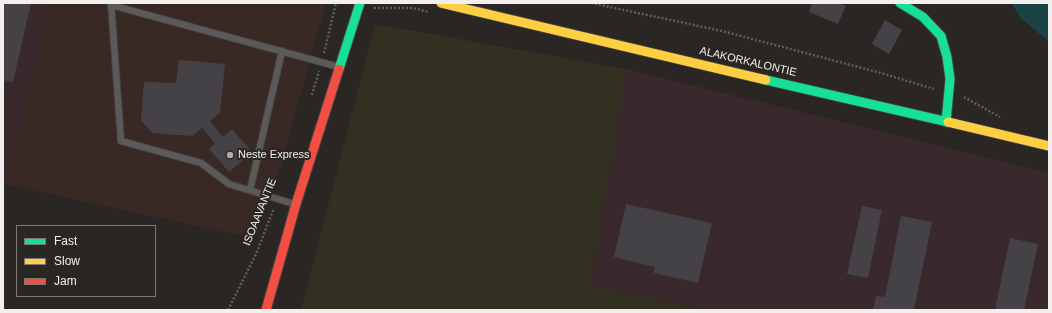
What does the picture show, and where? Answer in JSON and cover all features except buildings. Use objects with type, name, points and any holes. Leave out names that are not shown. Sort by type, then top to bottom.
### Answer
[{"type":"street","name":"ALAKORKALONTIE","points":[[441,3],[749,74],[1049,146]]},
{"type":"street","points":[[900,3],[923,17],[941,36],[950,79],[946,122]]},
{"type":"street","points":[[266,310],[296,204],[360,4]]},
{"type":"lane","points":[[296,204],[229,184],[201,163],[121,141],[111,4],[340,67]]},
{"type":"lane","points":[[250,190],[282,51]]},
{"type":"path","points":[[311,98],[322,62],[336,3]]},
{"type":"path","name":"ALAKORKALONTIE","points":[[590,3],[722,31],[881,73],[927,88],[948,91],[970,99],[1006,121]]},
{"type":"path","points":[[360,4],[377,8],[413,8],[435,14]]},
{"type":"path","name":"ISOAAVANTIE","points":[[228,310],[256,254],[278,199]]},
{"type":"shaded area","points":[[3,3],[51,3],[4,184],[3,184]]},
{"type":"shaded area","points":[[51,3],[326,3],[280,169],[252,238],[4,184]]},
{"type":"shaded area","points":[[375,24],[627,69],[590,286],[705,310],[301,310]]},
{"type":"shaded area","points":[[627,69],[1049,173],[1049,310],[705,310],[590,286]]},
{"type":"water","points":[[1011,3],[1049,3],[1049,42],[1021,18]]},
{"type":"traffic: fast","points":[[339,69],[360,3]]},
{"type":"traffic: fast","points":[[900,3],[923,17],[941,36],[947,57],[950,79],[946,122]]},
{"type":"traffic: fast","points":[[766,80],[948,122]]},
{"type":"traffic: slow","points":[[441,3],[766,80]]},
{"type":"traffic: slow","points":[[948,122],[1049,146]]},
{"type":"traffic: jam","points":[[266,310],[296,204],[339,69]]},
{"type":"place","name":"Neste Express","points":[[230,155]]}]
